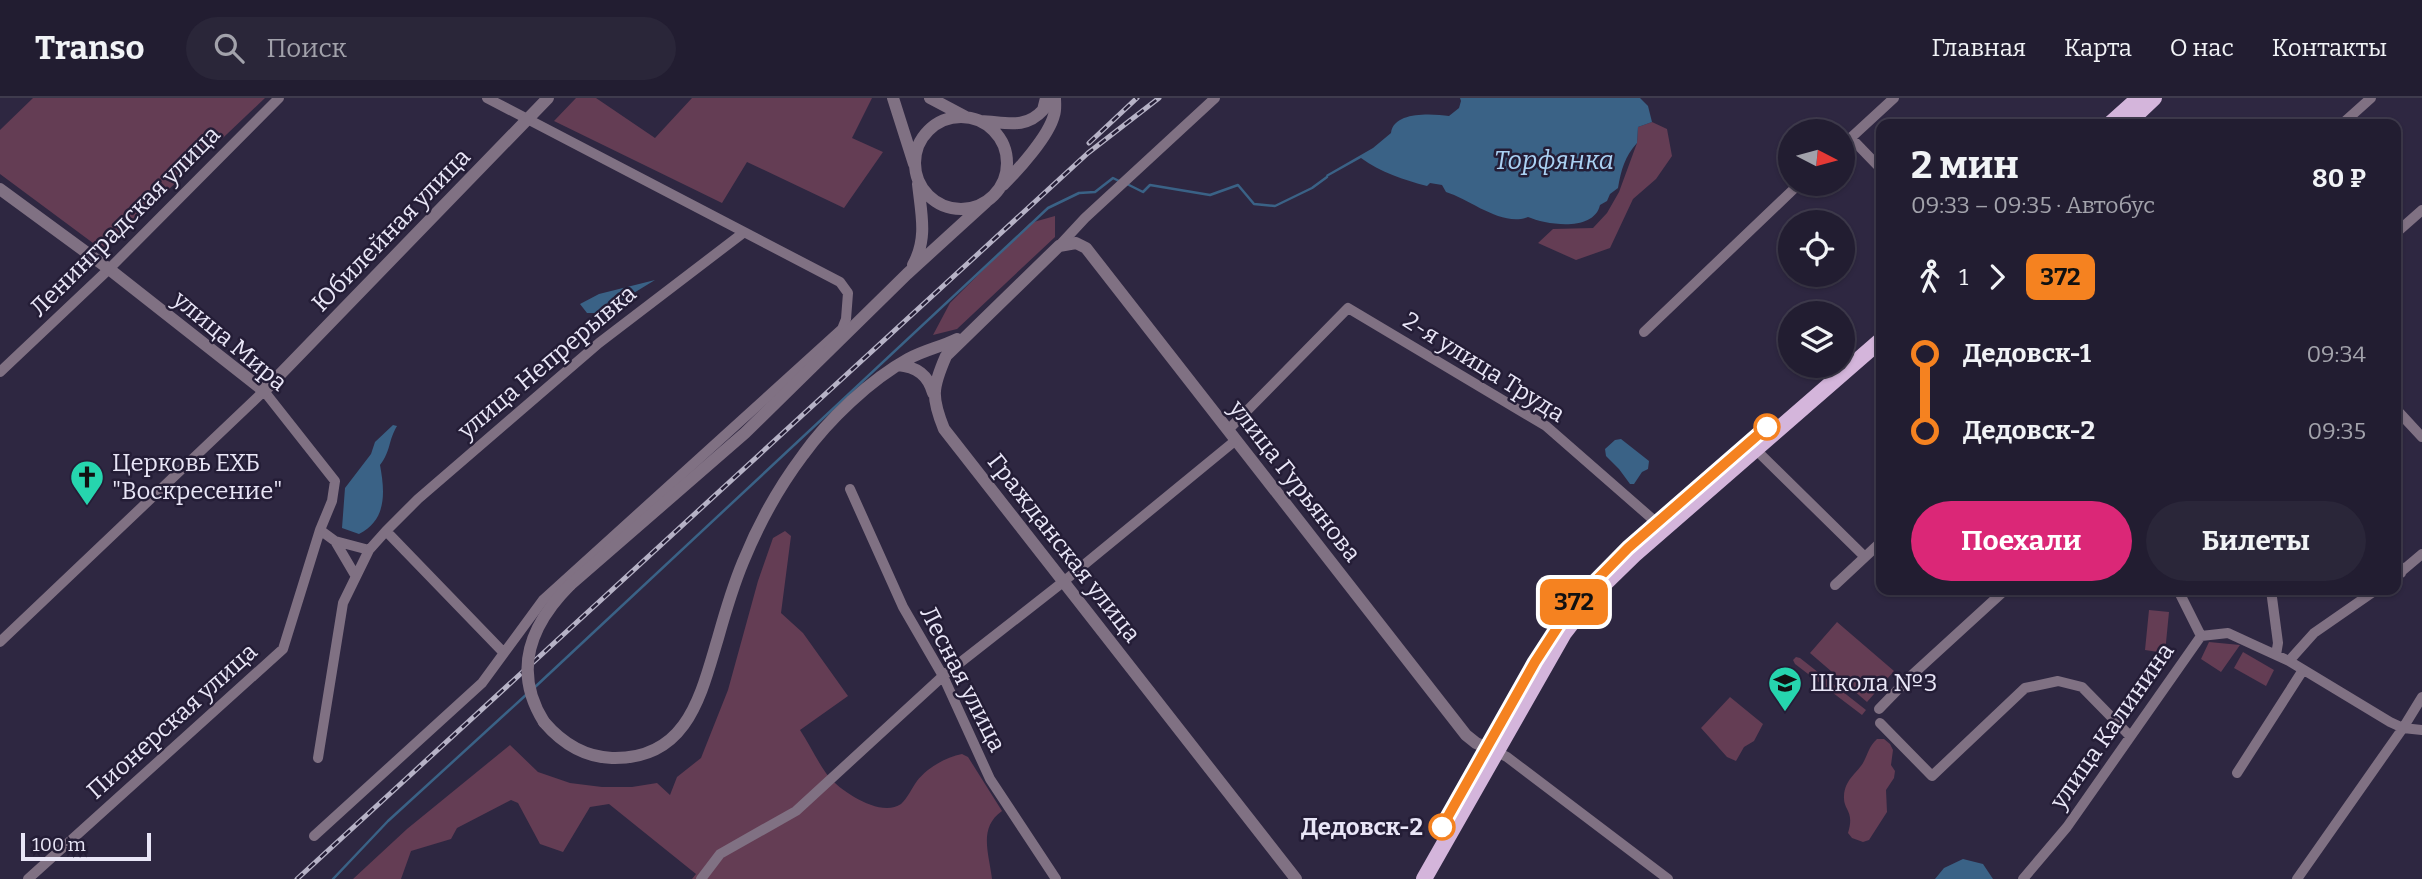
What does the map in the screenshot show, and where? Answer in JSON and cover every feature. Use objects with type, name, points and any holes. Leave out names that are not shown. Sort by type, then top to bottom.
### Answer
[{"type":"main road","points":[[2116,119],[2139,98]]},
{"type":"main road","points":[[2131,119],[2154,98]]},
{"type":"main road","points":[[1855,350],[1876,331]]},
{"type":"main road","points":[[1424,879],[1535,662],[1572,605],[1609,566],[1657,523],[1876,344]]},
{"type":"main road","points":[[1413,879],[1564,633],[1595,593],[1825,378]]},
{"type":"street","name":"Ленинградская улица","points":[[0,372],[109,269],[279,98]]},
{"type":"street","points":[[314,836],[480,686],[543,600],[842,329],[848,305],[848,293],[840,282],[487,98]]},
{"type":"street","name":"Юбилейная улица","points":[[264,391],[548,98]]},
{"type":"street","points":[[893,98],[915,165],[923,236],[919,253],[908,274]]},
{"type":"street","points":[[930,98],[995,131],[1006,152],[1005,176],[998,191]]},
{"type":"street","points":[[915,165],[920,142],[929,129],[951,118],[1010,125],[1026,123],[1044,110],[1046,98]]},
{"type":"street","points":[[972,329],[955,340],[912,357],[875,380],[835,417],[803,455],[757,532],[742,563],[703,690],[690,717],[676,734],[649,751],[629,757],[607,757],[577,749],[559,737],[544,722],[534,703],[528,682],[529,650],[541,621],[559,596],[746,433],[908,274],[1013,176],[1050,125],[1054,116],[1055,98]]},
{"type":"street","points":[[934,401],[935,379],[946,356],[1085,219],[1215,98]]},
{"type":"street","points":[[1855,134],[1894,98]]},
{"type":"street","points":[[2348,119],[2371,98]]},
{"type":"street","points":[[1855,148],[1876,165]]},
{"type":"street","points":[[918,180],[927,194],[948,207],[963,209],[986,202]]},
{"type":"street","name":"улица Мира","points":[[0,188],[109,269],[264,391],[335,481],[332,501],[320,530]]},
{"type":"street","points":[[1644,332],[1786,196]]},
{"type":"street","points":[[2401,229],[2422,210]]},
{"type":"street","name":"улица Непрерывка","points":[[386,531],[418,499],[599,343],[743,233]]},
{"type":"street","name":"улица Гурьянова","points":[[1059,246],[1076,243],[1086,248],[1466,736],[1492,750]]},
{"type":"street","name":"2-я улица Труда","points":[[1232,435],[1348,308],[1546,426],[1657,523]]},
{"type":"street","name":"Гражданская улица","points":[[898,365],[914,368],[927,377],[944,429],[1296,879]]},
{"type":"street","points":[[0,642],[264,391]]},
{"type":"street","points":[[2401,415],[2422,437]]},
{"type":"street","points":[[701,879],[720,854],[796,811],[943,676],[1063,582],[1232,435]]},
{"type":"street","points":[[1753,446],[1865,557]]},
{"type":"street","name":"Лесная улица","points":[[850,489],[903,607],[943,676],[990,779],[1056,879]]},
{"type":"street","points":[[320,530],[335,541],[369,550]]},
{"type":"street","name":"Пионерская улица","points":[[28,879],[282,649],[320,530]]},
{"type":"street","points":[[318,758],[343,603],[369,550],[386,531],[504,653]]},
{"type":"street","points":[[335,541],[355,575]]},
{"type":"street","points":[[1835,585],[1876,547]]},
{"type":"street","points":[[2401,572],[2422,554]]},
{"type":"street","points":[[1879,709],[2000,595]]},
{"type":"street","name":"улица Калинина","points":[[2023,879],[2067,827],[2201,636],[2180,595]]},
{"type":"street","points":[[2272,595],[2278,643],[2276,655]]},
{"type":"street","points":[[2289,661],[2314,633],[2369,595]]},
{"type":"street","points":[[2201,636],[2228,633],[2289,661],[2403,728],[2422,730]]},
{"type":"street","points":[[2237,773],[2303,670]]},
{"type":"street","points":[[1880,723],[1932,776],[2025,688],[2058,681],[2082,687],[2130,736]]},
{"type":"street","points":[[2297,879],[2422,697]]},
{"type":"street","points":[[1492,750],[1507,757],[1668,879]]},
{"type":"shaded area","points":[[33,98],[265,98],[108,247],[97,246],[0,174],[0,130]]},
{"type":"shaded area","points":[[576,98],[596,98],[655,138],[692,98],[872,98],[852,138],[883,152],[844,208],[747,162],[722,203],[554,121]]},
{"type":"shaded area","points":[[1652,122],[1667,129],[1672,156],[1656,179],[1633,199],[1610,248],[1576,260],[1538,243],[1553,229],[1593,228],[1607,213],[1619,192],[1637,143],[1638,127]]},
{"type":"shaded area","points":[[1055,216],[1055,237],[957,329],[933,335],[950,303],[1030,223]]},
{"type":"shaded area","points":[[785,531],[791,536],[781,613],[803,633],[848,696],[800,730],[829,777],[852,796],[883,808],[901,804],[921,776],[937,764],[962,754],[968,757],[1002,811],[987,833],[992,879],[692,879],[696,874],[609,804],[590,807],[563,852],[540,844],[518,803],[511,800],[457,828],[451,839],[411,851],[401,879],[353,879],[407,829],[510,745],[538,772],[570,783],[632,787],[657,783],[670,795],[677,777],[701,758],[728,690],[758,581],[773,538]]},
{"type":"shaded area","points":[[2149,610],[2169,612],[2165,653],[2145,650]]},
{"type":"shaded area","points":[[1837,622],[1894,671],[1867,702],[1810,653]]},
{"type":"shaded area","points":[[2209,642],[2240,645],[2221,672],[2201,659]]},
{"type":"shaded area","points":[[2243,652],[2274,670],[2266,686],[2234,668]]},
{"type":"shaded area","points":[[1796,657],[1866,710],[1862,715],[1795,664],[1793,660]]},
{"type":"shaded area","points":[[1730,697],[1763,724],[1754,741],[1744,747],[1736,761],[1727,757],[1701,728]]},
{"type":"shaded area","points":[[1877,739],[1884,739],[1890,744],[1893,750],[1891,765],[1895,771],[1886,790],[1887,812],[1869,840],[1863,842],[1852,838],[1848,833],[1850,815],[1844,796],[1848,782]]},
{"type":"water","name":"Торфянка","points":[[1460,98],[1640,98],[1648,106],[1652,122],[1638,127],[1637,143],[1624,164],[1618,188],[1600,205],[1596,214],[1580,223],[1558,224],[1528,217],[1518,219],[1497,216],[1446,192],[1442,185],[1430,183],[1427,186],[1401,178],[1361,158],[1327,177],[1326,175],[1373,148],[1391,133],[1399,121],[1415,116],[1449,116],[1459,108]]},
{"type":"water","points":[[655,280],[601,313],[587,313],[580,304],[599,294]]},
{"type":"water","points":[[393,425],[397,426],[380,465],[383,495],[379,513],[375,521],[359,534],[342,528],[345,488],[371,454],[375,442]]},
{"type":"water","points":[[1621,439],[1649,461],[1648,469],[1642,472],[1634,484],[1630,484],[1606,456],[1605,449],[1615,440]]},
{"type":"water","points":[[1963,859],[1983,864],[1993,879],[1935,879],[1944,868]]},
{"type":"waterway","points":[[1127,184],[1143,192],[1150,185],[1210,195],[1238,185],[1254,204],[1275,206],[1312,188],[1327,177]]},
{"type":"waterway","points":[[535,687],[1048,208],[1079,193],[1095,192],[1113,178],[1121,182]]},
{"type":"waterway","points":[[333,879],[388,821],[527,694]]},
{"type":"railway","points":[[1089,143],[1137,98]]},
{"type":"railway","points":[[297,879],[1088,153],[1159,98]]},
{"type":"bus line","name":"372","points":[[1442,827],[1553,631],[1572,605],[1628,548],[1767,427]]},
{"type":"place","name":"Церковь ЕХБ \"Воскресение\"","points":[[87,507]]},
{"type":"place","name":"Школа №3","points":[[1785,713]]},
{"type":"place","name":"Дедовск-2","points":[[1442,827]]}]
